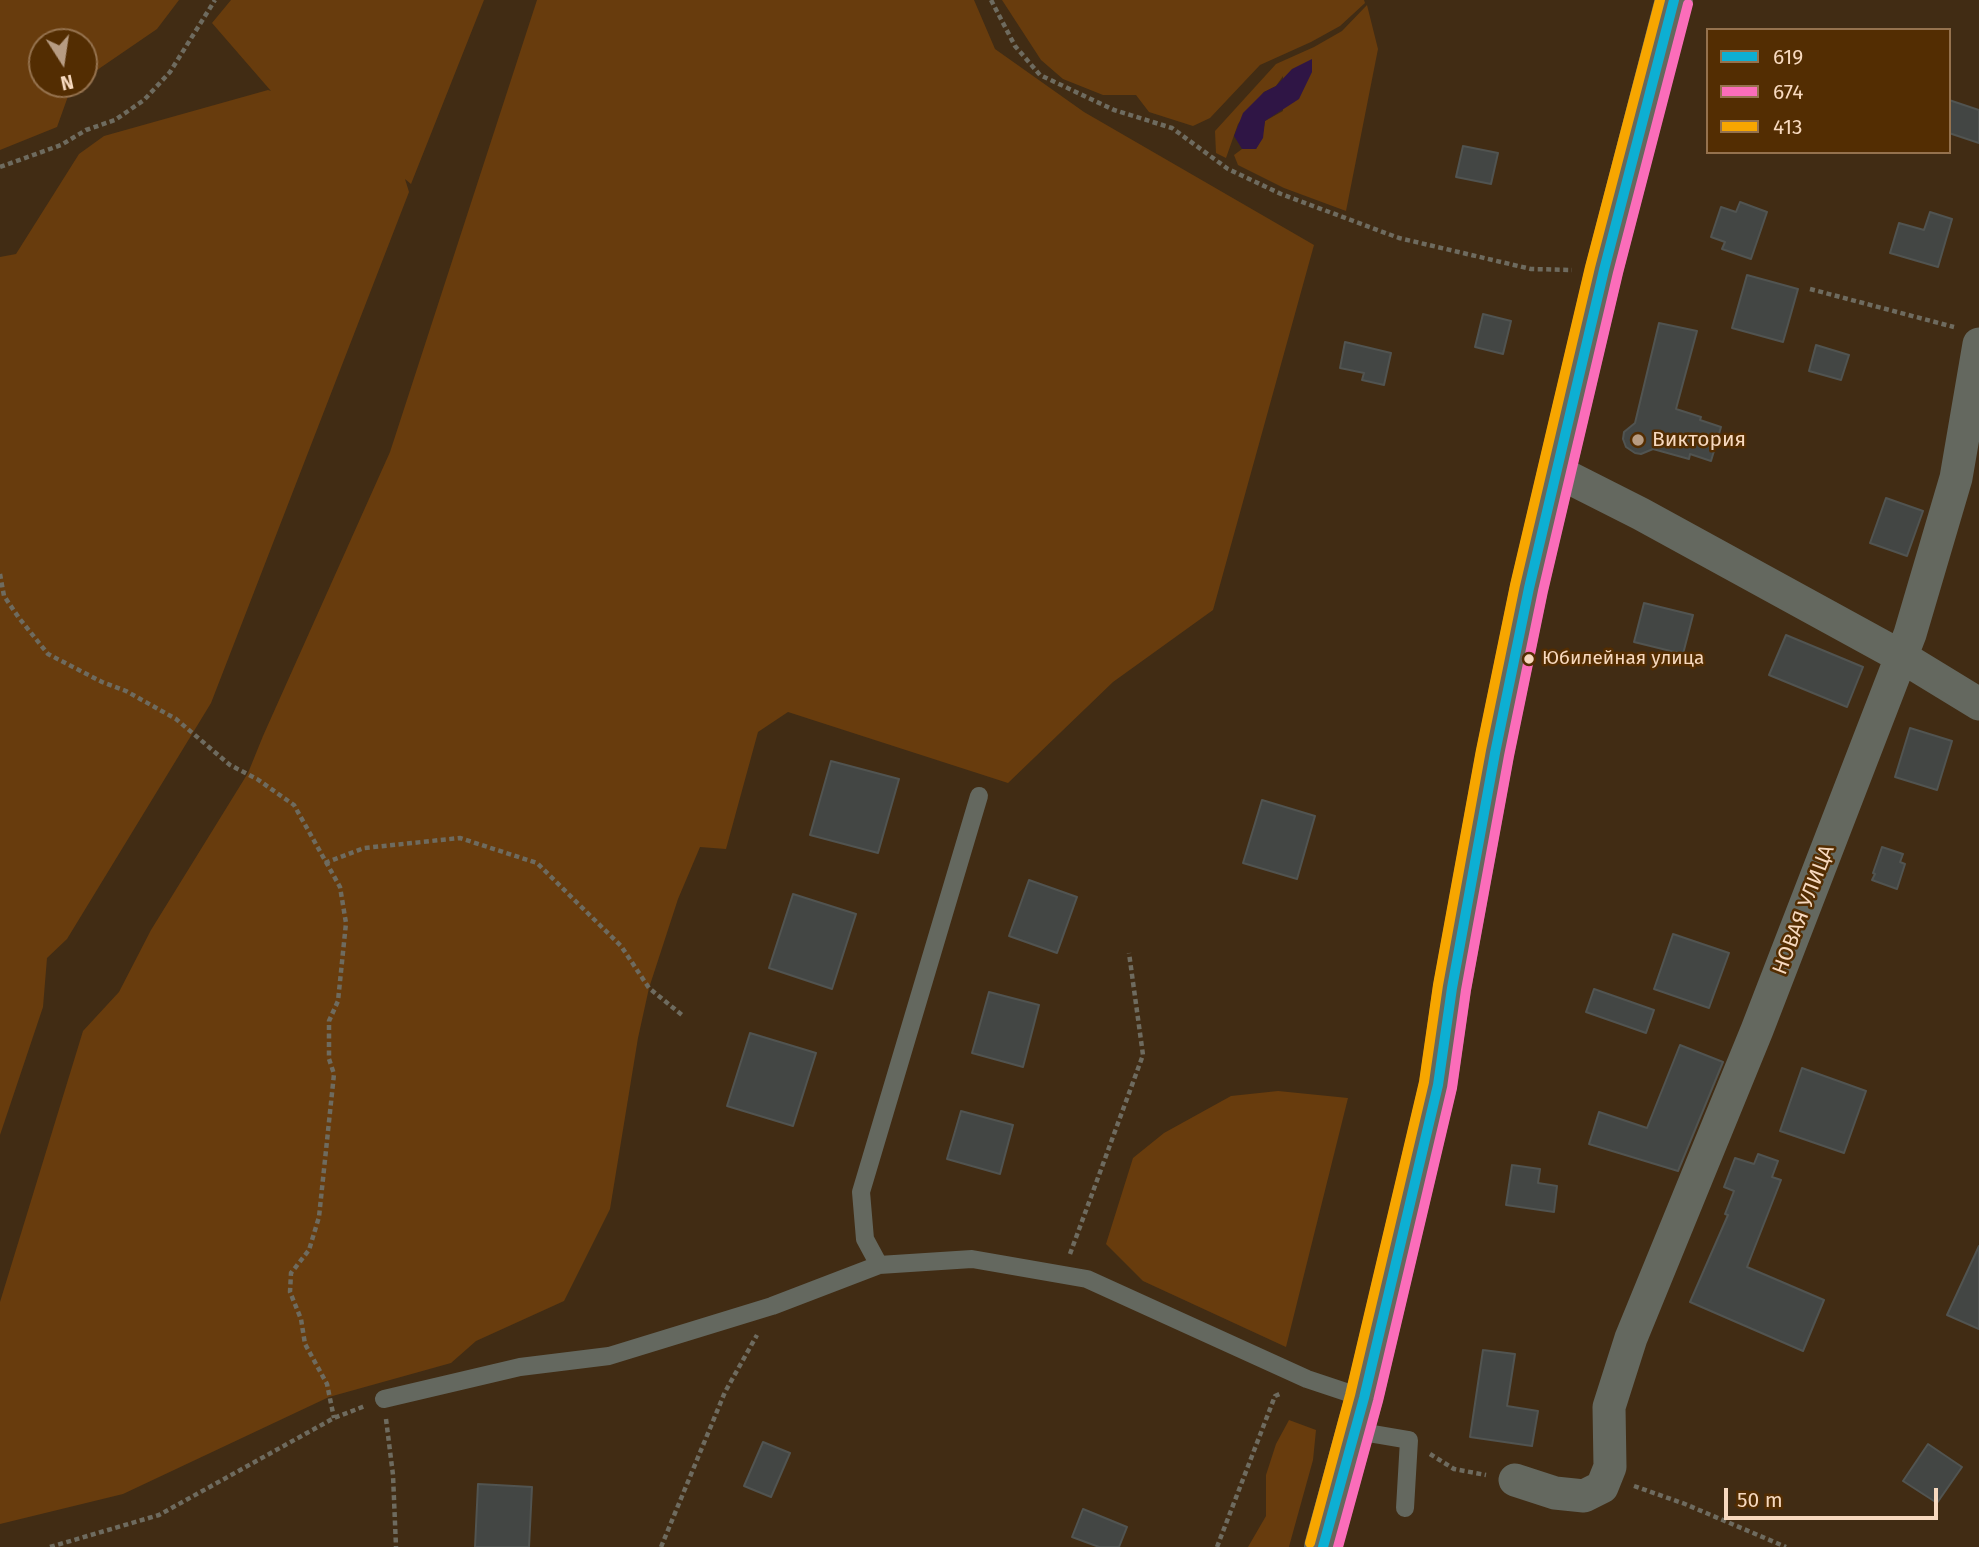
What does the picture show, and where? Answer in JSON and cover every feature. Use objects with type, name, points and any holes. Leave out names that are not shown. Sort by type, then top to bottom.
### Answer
[{"type":"main road","points":[[1323,1547],[1360,1414],[1438,1085],[1452,988],[1495,753],[1529,588],[1604,270],[1674,0]]},
{"type":"street","name":"НОВАЯ УЛИЦА","points":[[1608,1471],[1609,1407],[1631,1338],[1757,1030],[1902,657],[1956,478],[1971,337]]},
{"type":"street","points":[[1558,472],[1641,514],[1902,657],[1979,704]]},
{"type":"street","points":[[1515,1480],[1555,1493],[1584,1496],[1602,1487],[1608,1471]]},
{"type":"lane","points":[[879,1265],[864,1239],[861,1192],[979,796]]},
{"type":"lane","points":[[384,1399],[520,1367],[609,1356],[772,1306],[879,1265],[972,1259],[1087,1279],[1307,1380],[1360,1414],[1409,1440],[1405,1508]]},
{"type":"path","points":[[0,167],[61,145],[86,130],[115,120],[144,100],[170,72],[215,0]]},
{"type":"path","points":[[991,0],[1015,46],[1040,75],[1114,110],[1172,128],[1228,169],[1281,194],[1399,238],[1531,269],[1604,270]]},
{"type":"path","points":[[1810,289],[1971,337]]},
{"type":"path","points":[[0,574],[4,596],[29,632],[48,653],[176,719],[230,765],[294,804],[340,887],[346,923],[338,1001],[329,1021],[328,1059],[334,1074],[319,1217],[309,1250],[291,1273],[290,1292],[301,1320],[305,1344],[327,1384],[334,1418]]},
{"type":"path","points":[[325,863],[364,848],[460,838],[537,863],[621,946],[649,988],[682,1014]]},
{"type":"path","points":[[1063,1275],[1143,1055],[1129,953]]},
{"type":"path","points":[[661,1547],[725,1392],[772,1306]]},
{"type":"path","points":[[1217,1547],[1275,1396],[1307,1380]]},
{"type":"path","points":[[50,1547],[159,1515],[334,1418],[384,1399],[393,1475],[396,1547]]},
{"type":"path","points":[[1409,1440],[1454,1469],[1515,1480]]},
{"type":"path","points":[[1608,1471],[1786,1547]]},
{"type":"shaded area","points":[[0,0],[179,0],[157,29],[98,69],[98,28],[28,28],[28,98],[67,98],[57,127],[0,150]]},
{"type":"shaded area","points":[[231,0],[484,0],[411,184],[405,179],[409,192],[211,703],[67,939],[47,958],[43,1007],[0,1135],[0,257],[16,254],[79,154],[104,136],[271,91],[212,23]]},
{"type":"shaded area","points":[[537,0],[974,0],[995,49],[1084,112],[1314,245],[1213,610],[1113,682],[1008,783],[788,712],[758,732],[726,849],[700,847],[678,899],[649,988],[638,1038],[610,1209],[564,1301],[476,1341],[451,1363],[329,1397],[123,1494],[0,1524],[0,1302],[83,1031],[119,992],[151,930],[248,773],[390,452]]},
{"type":"shaded area","points":[[1002,0],[1364,0],[1365,3],[1340,26],[1260,65],[1210,118],[1193,126],[1149,112],[1136,95],[1103,95],[1063,79],[1041,60]]},
{"type":"shaded area","points":[[1367,5],[1378,49],[1346,211],[1284,188],[1238,165],[1234,155],[1242,149],[1256,149],[1262,138],[1265,121],[1283,111],[1283,76],[1276,86],[1264,92],[1238,124],[1226,158],[1216,153],[1215,131],[1276,64],[1342,31]]},
{"type":"shaded area","points":[[1312,59],[1312,72],[1299,99],[1265,121],[1263,138],[1256,149],[1242,149],[1234,136],[1243,113],[1292,69]]},
{"type":"shaded area","points":[[1278,1091],[1348,1098],[1286,1347],[1143,1281],[1106,1244],[1133,1158],[1164,1133],[1231,1096]]},
{"type":"shaded area","points":[[1289,1420],[1316,1430],[1313,1460],[1289,1547],[1248,1547],[1266,1516],[1266,1475],[1276,1444]]},
{"type":"building","points":[[1951,101],[1979,110],[1979,143],[1951,134]]},
{"type":"building","points":[[1463,146],[1498,153],[1491,184],[1456,177]]},
{"type":"building","points":[[1740,202],[1767,212],[1751,259],[1722,249],[1725,242],[1711,237],[1721,207],[1736,212]]},
{"type":"building","points":[[1930,212],[1952,219],[1938,267],[1890,253],[1899,223],[1924,230]]},
{"type":"building","points":[[1747,275],[1798,289],[1783,342],[1732,328]]},
{"type":"building","points":[[1483,314],[1511,321],[1503,354],[1475,347]]},
{"type":"building","points":[[1659,323],[1697,331],[1676,409],[1721,427],[1711,461],[1690,454],[1689,459],[1653,449],[1641,454],[1626,447],[1624,432],[1635,423]]},
{"type":"building","points":[[1345,342],[1391,353],[1384,385],[1362,380],[1364,373],[1340,368]]},
{"type":"building","points":[[1816,345],[1849,355],[1841,380],[1809,371]]},
{"type":"building","points":[[1886,498],[1923,511],[1907,556],[1870,543]]},
{"type":"building","points":[[1644,603],[1693,615],[1683,654],[1634,642]]},
{"type":"building","points":[[1786,635],[1863,667],[1847,707],[1769,675]]},
{"type":"building","points":[[1910,728],[1952,741],[1937,790],[1895,777]]},
{"type":"building","points":[[831,761],[899,779],[878,853],[810,835]]},
{"type":"building","points":[[1262,800],[1315,816],[1297,879],[1243,863]]},
{"type":"building","points":[[1882,847],[1903,854],[1900,862],[1905,864],[1897,889],[1872,880]]},
{"type":"building","points":[[1029,880],[1077,897],[1057,953],[1009,936]]},
{"type":"building","points":[[793,894],[856,914],[832,989],[769,968]]},
{"type":"building","points":[[1673,934],[1729,953],[1709,1008],[1654,989]]},
{"type":"building","points":[[1594,989],[1654,1010],[1646,1033],[1586,1012]]},
{"type":"building","points":[[989,992],[1039,1005],[1023,1067],[972,1053]]},
{"type":"building","points":[[750,1033],[816,1053],[793,1126],[727,1106]]},
{"type":"building","points":[[1680,1045],[1723,1062],[1678,1171],[1589,1144],[1599,1112],[1647,1128]]},
{"type":"building","points":[[1802,1068],[1866,1091],[1844,1153],[1780,1131]]},
{"type":"building","points":[[961,1111],[1013,1125],[1000,1174],[947,1159]]},
{"type":"building","points":[[1758,1154],[1778,1161],[1772,1177],[1781,1180],[1747,1267],[1824,1300],[1803,1351],[1690,1302],[1728,1215],[1725,1214],[1734,1191],[1724,1187],[1735,1158],[1754,1164]]},
{"type":"building","points":[[1512,1165],[1540,1169],[1538,1183],[1557,1186],[1554,1212],[1506,1205]]},
{"type":"building","points":[[1979,1246],[1979,1329],[1947,1315]]},
{"type":"building","points":[[1483,1350],[1515,1354],[1507,1406],[1538,1411],[1532,1446],[1470,1437]]},
{"type":"building","points":[[763,1442],[790,1453],[771,1497],[744,1486]]},
{"type":"building","points":[[1928,1444],[1962,1467],[1937,1503],[1903,1481]]},
{"type":"building","points":[[478,1484],[532,1487],[529,1547],[475,1547]]},
{"type":"building","points":[[1083,1509],[1127,1527],[1119,1547],[1099,1547],[1072,1537]]},
{"type":"transit line","name":"413","points":[[1310,1543],[1350,1395],[1424,1082],[1438,985],[1481,750],[1515,585],[1590,267],[1660,0]]},
{"type":"transit line","name":"619","points":[[1323,1547],[1364,1398],[1438,1085],[1452,988],[1495,753],[1529,588],[1604,270],[1674,0]]},
{"type":"transit line","name":"674","points":[[1338,1547],[1378,1401],[1452,1088],[1466,990],[1509,756],[1543,591],[1618,273],[1688,4]]},
{"type":"place","name":"Виктория","points":[[1638,440]]},
{"type":"place","name":"Юбилейная улица","points":[[1529,659]]}]
